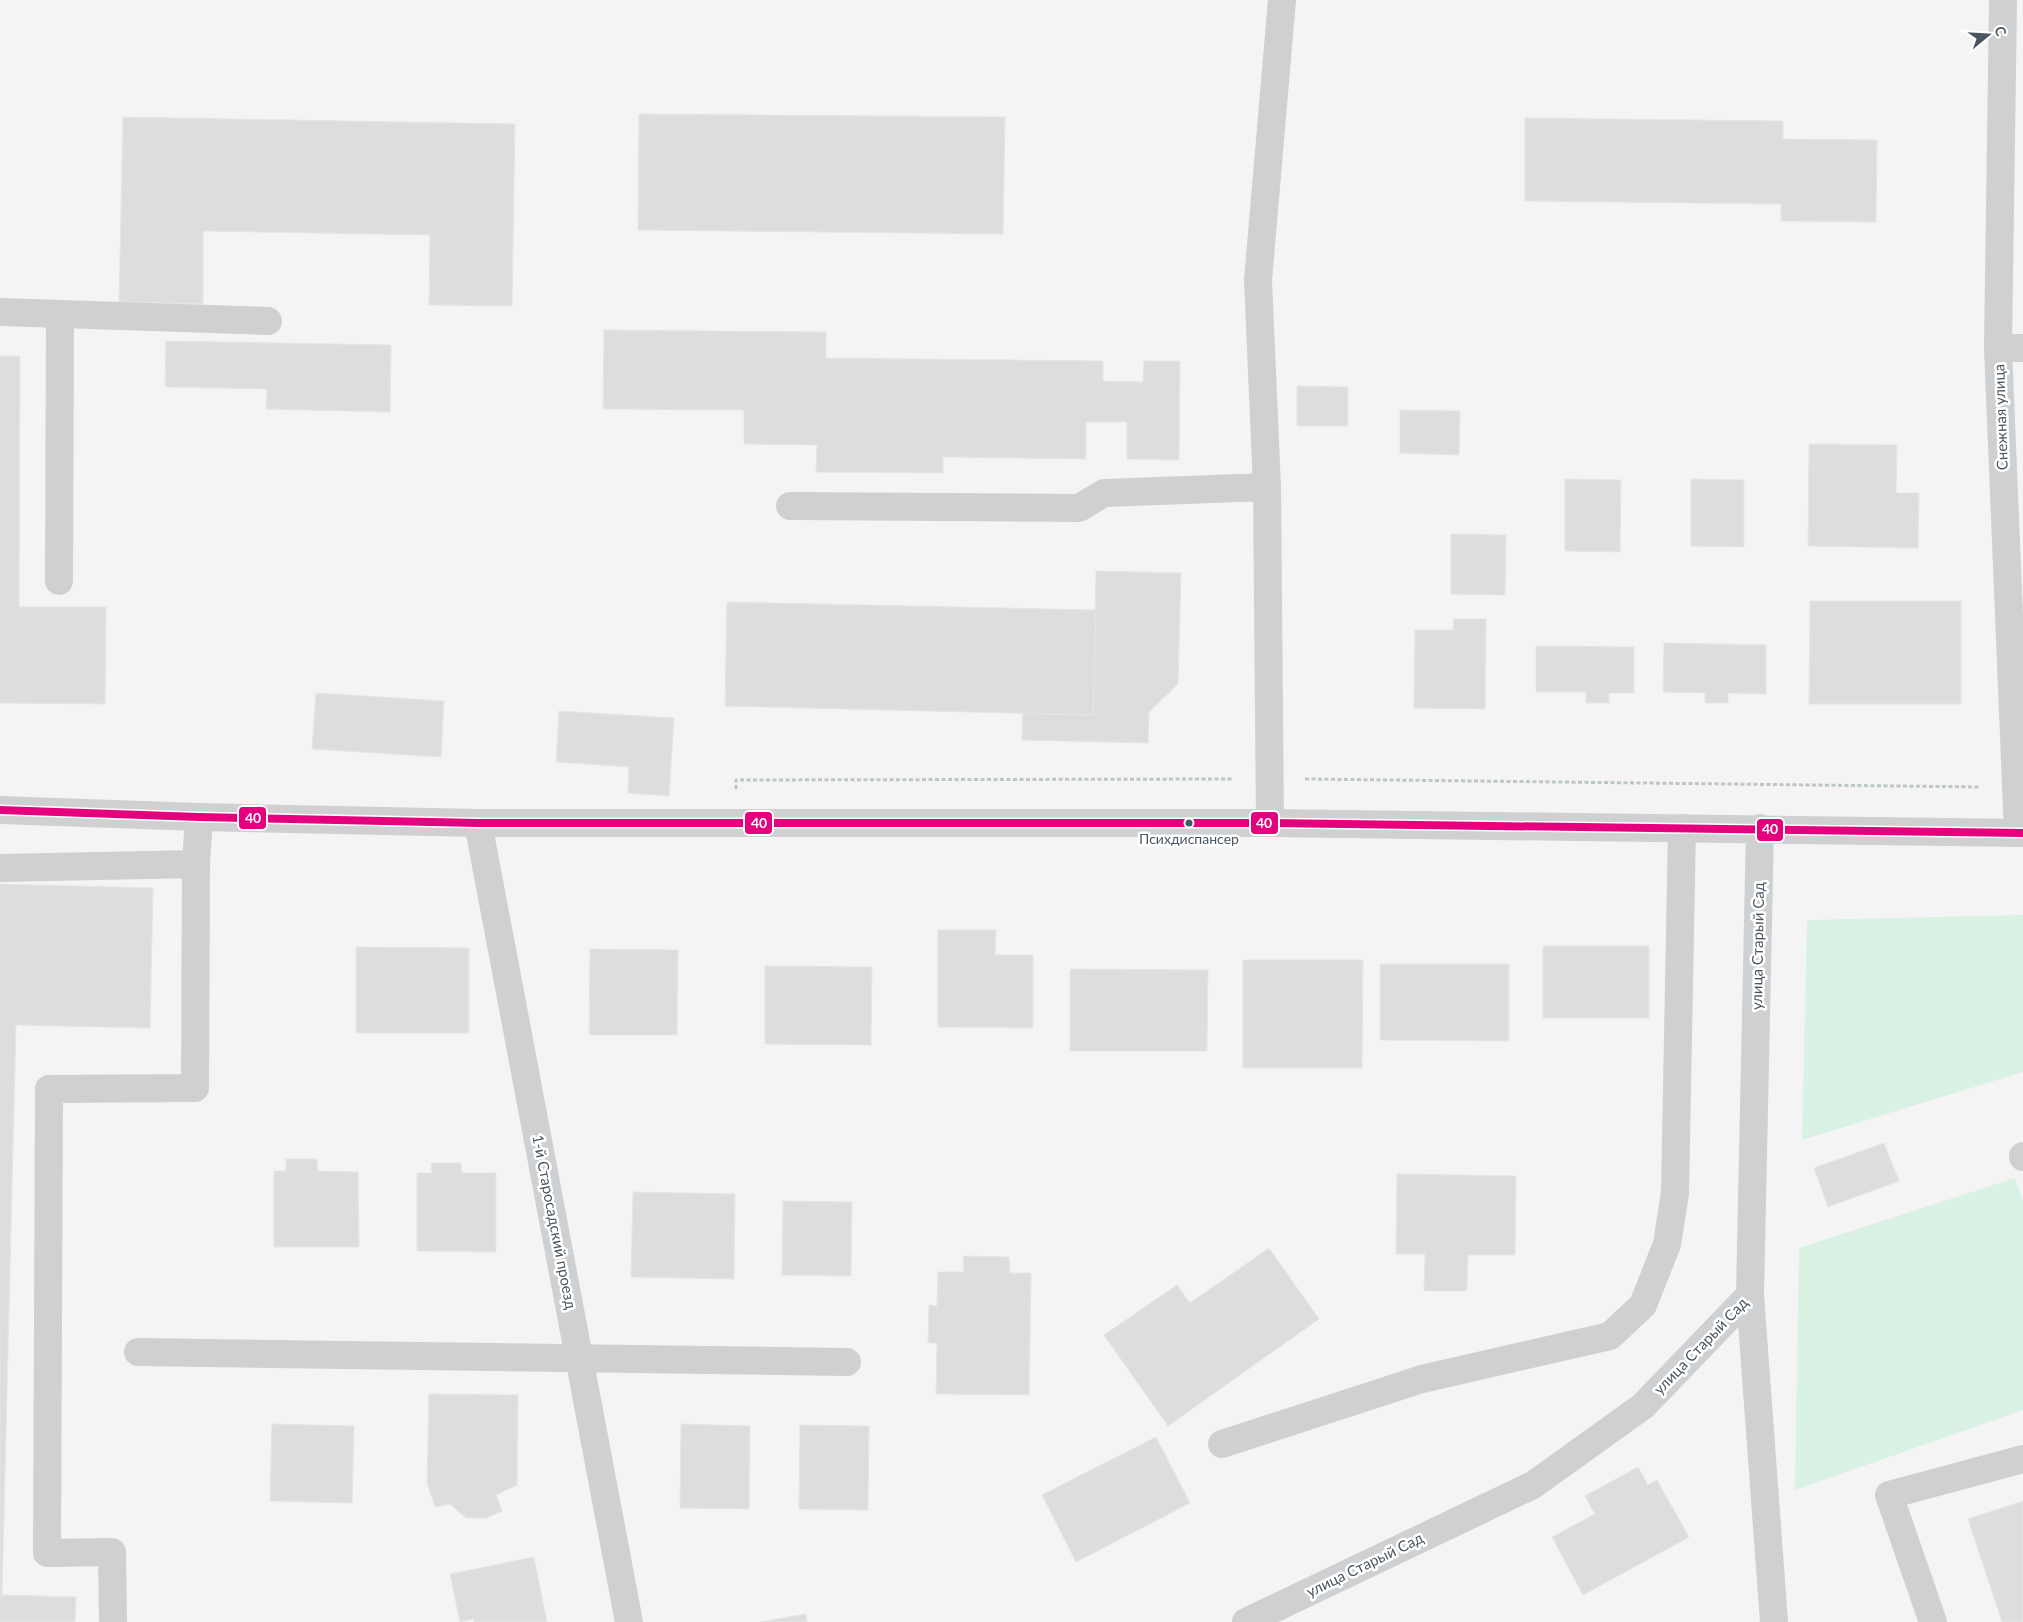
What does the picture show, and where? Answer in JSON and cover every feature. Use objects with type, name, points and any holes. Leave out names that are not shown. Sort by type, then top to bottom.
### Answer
[{"type":"street","points":[[1270,823],[1267,487],[1258,280],[1282,0]]},
{"type":"street","name":"Снежная улица","points":[[2003,0],[2020,833]]},
{"type":"street","points":[[0,312],[268,321]]},
{"type":"street","points":[[59,581],[60,314]]},
{"type":"street","points":[[790,506],[1079,508],[1104,493],[1267,487]]},
{"type":"street","points":[[0,810],[199,817],[478,823],[1270,823],[1760,828],[2020,833]]},
{"type":"street","points":[[113,1622],[112,1552],[47,1553],[49,1089],[195,1088],[196,864],[199,817]]},
{"type":"street","name":"1-й Старосадский проезд","points":[[478,823],[629,1622]]},
{"type":"street","points":[[1222,1444],[1422,1379],[1610,1336],[1643,1305],[1667,1244],[1675,1193],[1682,828]]},
{"type":"street","name":"улица Старый Сад","points":[[1246,1622],[1533,1485],[1643,1406],[1750,1295],[1760,828]]},
{"type":"street","points":[[0,868],[196,864]]},
{"type":"street","points":[[1750,1295],[1774,1622]]},
{"type":"street","points":[[138,1352],[846,1362]]},
{"type":"street","points":[[1934,1622],[1889,1495],[2023,1459]]},
{"type":"green space","points":[[2023,915],[2023,1072],[1802,1140],[1807,920]]},
{"type":"green space","points":[[2015,1178],[2023,1201],[2023,1410],[1795,1490],[1799,1248]]},
{"type":"building","points":[[639,114],[1005,117],[1003,234],[638,230]]},
{"type":"building","points":[[123,117],[515,124],[512,306],[429,305],[430,235],[203,231],[203,304],[119,302]]},
{"type":"building","points":[[1525,118],[1783,121],[1783,139],[1877,140],[1876,222],[1781,221],[1781,204],[1525,201]]},
{"type":"building","points":[[604,330],[826,332],[826,358],[1103,361],[1103,381],[1143,382],[1144,361],[1180,361],[1179,460],[1127,459],[1127,422],[1086,422],[1086,459],[943,457],[943,473],[816,472],[817,445],[744,444],[744,410],[603,409]]},
{"type":"building","points":[[166,341],[391,345],[390,412],[266,409],[267,389],[165,387]]},
{"type":"building","points":[[0,356],[20,356],[19,607],[106,607],[105,704],[0,703]]},
{"type":"building","points":[[1297,386],[1348,387],[1348,426],[1297,426]]},
{"type":"building","points":[[1400,410],[1460,411],[1459,455],[1400,453]]},
{"type":"building","points":[[1809,444],[1897,445],[1896,493],[1919,493],[1918,548],[1808,546]]},
{"type":"building","points":[[1565,479],[1621,480],[1620,552],[1565,551]]},
{"type":"building","points":[[1691,479],[1744,480],[1744,547],[1691,546]]},
{"type":"building","points":[[1451,534],[1506,535],[1505,595],[1451,594]]},
{"type":"building","points":[[1096,571],[1181,573],[1178,684],[1149,712],[1148,743],[1022,740],[1023,713],[1093,715]]},
{"type":"building","points":[[1810,601],[1961,601],[1961,704],[1809,704]]},
{"type":"building","points":[[727,602],[1096,610],[1093,715],[725,706]]},
{"type":"building","points":[[1454,619],[1486,619],[1485,709],[1414,708],[1415,630],[1453,630]]},
{"type":"building","points":[[1664,643],[1766,645],[1766,694],[1728,693],[1728,703],[1705,703],[1705,693],[1663,692]]},
{"type":"building","points":[[1536,646],[1634,647],[1634,693],[1609,693],[1609,703],[1586,703],[1586,692],[1536,692]]},
{"type":"building","points":[[316,693],[444,701],[441,757],[312,749]]},
{"type":"building","points":[[559,711],[674,718],[669,796],[628,793],[629,767],[556,762]]},
{"type":"building","points":[[0,884],[153,888],[150,1028],[16,1025],[2,1595],[76,1597],[75,1622],[0,1622]]},
{"type":"building","points":[[938,930],[996,930],[995,955],[1033,955],[1033,1028],[938,1027]]},
{"type":"building","points":[[1543,946],[1649,946],[1649,1018],[1543,1018]]},
{"type":"building","points":[[356,947],[469,948],[469,1033],[356,1033]]},
{"type":"building","points":[[590,949],[678,950],[677,1035],[589,1035]]},
{"type":"building","points":[[1243,960],[1363,960],[1362,1068],[1243,1068]]},
{"type":"building","points":[[1380,964],[1509,964],[1509,1041],[1380,1040]]},
{"type":"building","points":[[765,966],[872,967],[871,1045],[765,1044]]},
{"type":"building","points":[[1070,969],[1208,970],[1207,1051],[1070,1051]]},
{"type":"building","points":[[1884,1143],[1899,1181],[1828,1207],[1814,1168]]},
{"type":"building","points":[[286,1159],[317,1159],[318,1171],[358,1172],[359,1247],[274,1247],[274,1171],[286,1171]]},
{"type":"building","points":[[431,1163],[461,1163],[462,1173],[496,1173],[496,1252],[417,1251],[417,1173],[432,1173]]},
{"type":"building","points":[[1397,1174],[1516,1176],[1515,1255],[1468,1255],[1467,1291],[1424,1291],[1425,1254],[1396,1254]]},
{"type":"building","points":[[633,1192],[735,1194],[734,1279],[631,1277]]},
{"type":"building","points":[[783,1201],[852,1202],[851,1276],[782,1275]]},
{"type":"building","points":[[1269,1248],[1319,1319],[1168,1426],[1104,1335],[1177,1285],[1190,1303]]},
{"type":"building","points":[[963,1256],[1009,1257],[1010,1273],[1031,1273],[1029,1395],[936,1394],[937,1343],[928,1343],[929,1305],[937,1306],[938,1272],[964,1272]]},
{"type":"building","points":[[429,1394],[518,1395],[517,1485],[496,1495],[502,1511],[486,1518],[466,1518],[450,1504],[435,1507],[427,1483]]},
{"type":"building","points":[[272,1424],[354,1426],[352,1503],[270,1501]]},
{"type":"building","points":[[681,1424],[750,1426],[749,1509],[680,1508]]},
{"type":"building","points":[[800,1425],[869,1426],[868,1510],[799,1509]]},
{"type":"building","points":[[1156,1437],[1190,1503],[1076,1562],[1042,1495]]},
{"type":"building","points":[[1638,1467],[1648,1485],[1657,1480],[1689,1537],[1583,1595],[1552,1537],[1595,1514],[1585,1496]]},
{"type":"building","points":[[2023,1501],[2023,1622],[2002,1622],[1968,1519]]},
{"type":"building","points":[[534,1557],[547,1622],[474,1622],[474,1619],[460,1622],[450,1574]]},
{"type":"building","points":[[806,1614],[807,1622],[760,1622]]},
{"type":"transit line","name":"40","points":[[0,810],[199,817],[478,823],[1270,823],[2023,833]]},
{"type":"place","name":"Психдиспансер","points":[[1189,823]]}]
